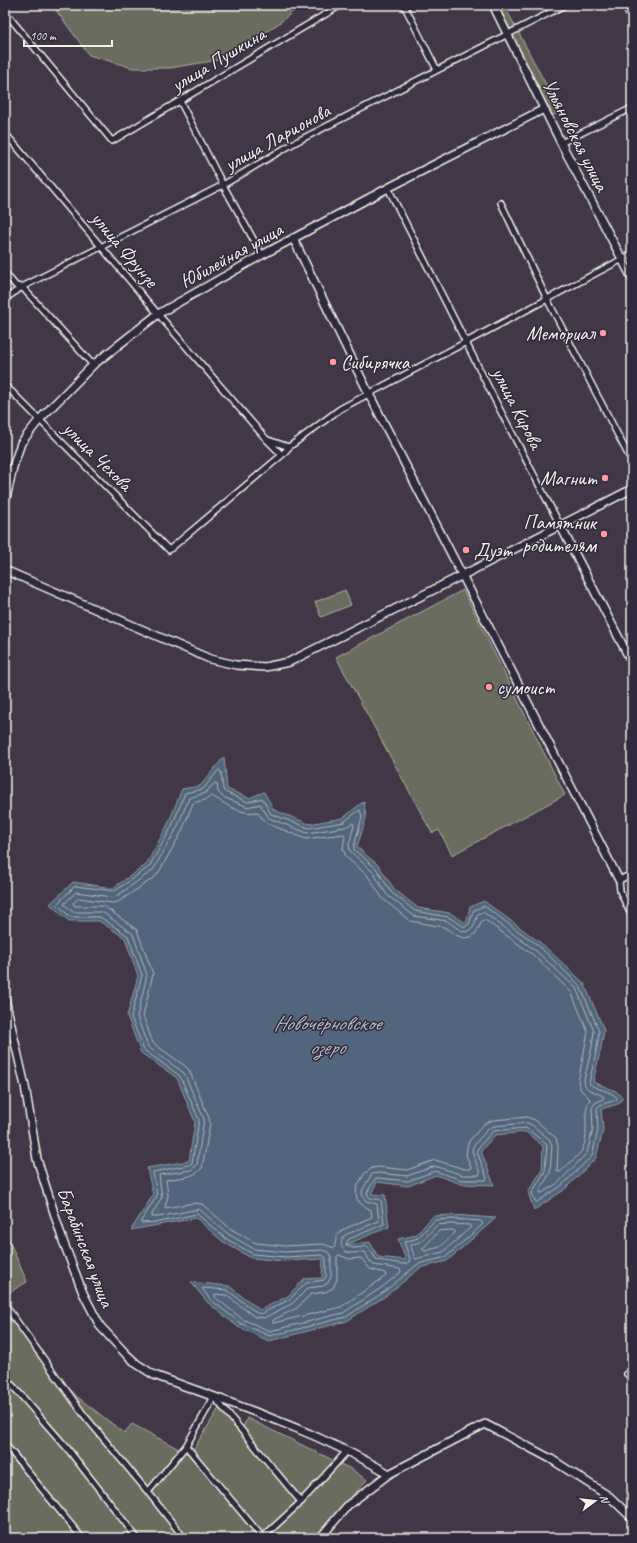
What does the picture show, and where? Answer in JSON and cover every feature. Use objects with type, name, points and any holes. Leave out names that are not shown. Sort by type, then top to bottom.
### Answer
[{"type":"street","name":"улица Пушкина","points":[[5,12],[112,141],[341,5]]},
{"type":"street","points":[[404,5],[437,70]]},
{"type":"street","name":"Ульяновская улица","points":[[493,5],[561,143],[632,278]]},
{"type":"street","name":"улица Ларионова","points":[[5,299],[22,287],[223,185],[294,143],[565,5]]},
{"type":"street","points":[[625,5],[632,18]]},
{"type":"street","points":[[180,101],[223,185],[262,255]]},
{"type":"street","points":[[561,143],[632,108]]},
{"type":"street","name":"Юбилейная улица","points":[[5,499],[21,443],[40,419],[93,365],[158,314],[293,238],[544,109]]},
{"type":"street","name":"улица Фрунзе","points":[[5,133],[158,314],[267,440],[282,455]]},
{"type":"street","name":"улица Кирова","points":[[388,188],[632,663]]},
{"type":"street","points":[[501,203],[547,299],[632,462]]},
{"type":"street","points":[[293,238],[369,394],[620,880],[620,892],[632,917]]},
{"type":"street","points":[[282,455],[289,447],[340,410],[632,254]]},
{"type":"street","points":[[5,272],[16,286],[22,287],[93,365]]},
{"type":"street","name":"улица Чехова","points":[[5,385],[169,550],[282,455]]},
{"type":"street","points":[[267,440],[289,447]]},
{"type":"street","points":[[5,570],[210,659],[236,665],[265,667],[289,662],[632,488]]},
{"type":"street","points":[[620,880],[632,874]]},
{"type":"street","name":"Барабинская улица","points":[[5,999],[25,1086],[37,1159],[63,1241],[83,1293],[100,1326],[126,1354],[154,1375],[287,1424],[374,1464],[389,1474]]},
{"type":"street","points":[[5,1305],[84,1415],[184,1538]]},
{"type":"street","points":[[627,1374],[632,1378]]},
{"type":"street","points":[[5,1377],[67,1448],[137,1538]]},
{"type":"street","points":[[148,1492],[186,1446],[214,1397],[301,1502]]},
{"type":"street","points":[[320,1538],[348,1505],[389,1474],[485,1424],[557,1463],[610,1497],[632,1518]]},
{"type":"street","points":[[5,1444],[82,1538]]},
{"type":"street","points":[[186,1446],[262,1538],[301,1502],[347,1451]]},
{"type":"green space","points":[[52,5],[301,5],[278,24],[224,59],[170,68],[133,68],[89,55]]},
{"type":"green space","points":[[498,5],[504,5],[561,113],[552,115]]},
{"type":"green space","points":[[345,590],[351,605],[321,617],[315,602]]},
{"type":"green space","points":[[463,590],[565,795],[452,855],[439,830],[432,833],[336,657]]},
{"type":"green space","points":[[5,1231],[27,1282],[5,1295]]},
{"type":"green space","points":[[5,1314],[75,1395],[124,1433],[132,1424],[190,1455],[219,1408],[240,1434],[247,1418],[351,1469],[367,1480],[314,1538],[10,1538],[5,1531]]},
{"type":"water","name":"Новочёрновское озеро","points":[[224,757],[227,789],[249,798],[264,792],[274,810],[309,824],[343,818],[364,802],[366,818],[357,847],[379,866],[394,889],[418,908],[450,913],[466,923],[470,907],[484,901],[541,943],[584,983],[604,1030],[593,1082],[616,1091],[623,1098],[618,1104],[601,1109],[603,1130],[596,1158],[564,1190],[534,1210],[528,1192],[542,1170],[543,1146],[526,1132],[495,1135],[481,1151],[494,1185],[461,1184],[436,1175],[408,1186],[377,1182],[371,1194],[385,1195],[389,1227],[345,1245],[370,1242],[378,1257],[406,1260],[398,1239],[416,1235],[433,1216],[452,1215],[496,1218],[447,1261],[420,1268],[387,1295],[347,1321],[269,1341],[238,1327],[207,1302],[191,1282],[229,1286],[260,1310],[288,1296],[304,1279],[322,1278],[323,1259],[284,1261],[251,1258],[222,1241],[196,1218],[131,1230],[153,1195],[147,1168],[189,1161],[195,1122],[177,1078],[141,1053],[127,1016],[138,976],[125,938],[99,921],[69,921],[50,904],[73,882],[113,888],[146,865],[168,824],[182,789],[200,786]]},
{"type":"place","name":"Мемориал","points":[[603,333]]},
{"type":"place","name":"Сибирячка","points":[[333,362]]},
{"type":"place","name":"Магнит","points":[[605,478]]},
{"type":"place","name":"Памятник родителям","points":[[604,534]]},
{"type":"place","name":"Дуэт","points":[[466,550]]},
{"type":"place","name":"сумоист","points":[[489,687]]}]
